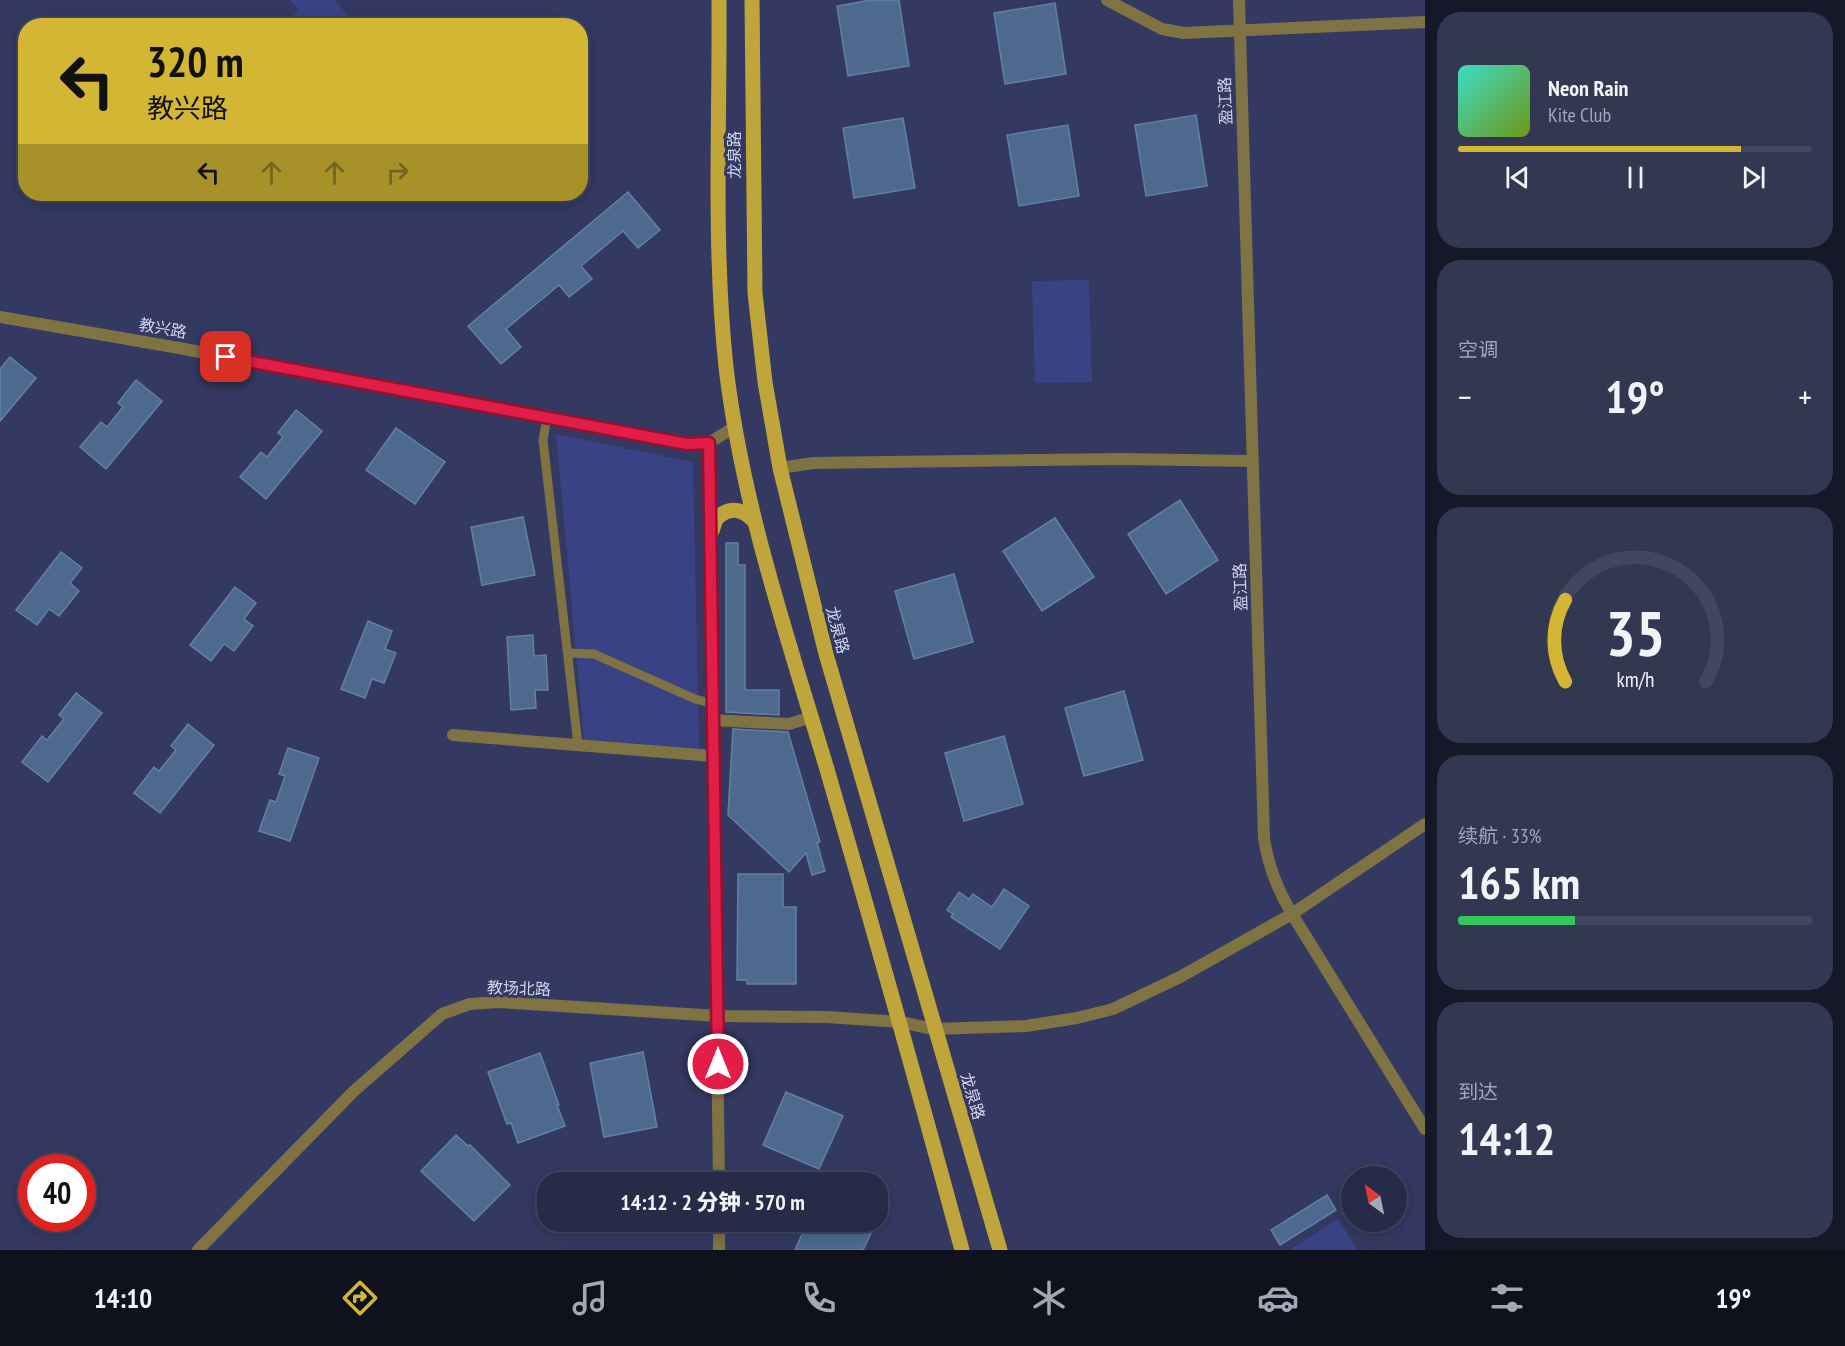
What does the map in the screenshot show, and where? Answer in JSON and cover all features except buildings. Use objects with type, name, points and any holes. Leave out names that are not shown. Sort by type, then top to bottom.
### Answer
[{"type":"main road","name":"龙泉路","points":[[719,0],[717,213],[727,369],[743,473],[755,522],[900,1022],[962,1250]]},
{"type":"main road","name":"龙泉路","points":[[752,0],[755,293],[765,382],[780,468],[826,654],[1000,1250]]},
{"type":"main road","points":[[712,531],[720,514],[732,510],[743,511],[755,522]]},
{"type":"street","points":[[1107,0],[1162,29],[1184,33],[1425,22]]},
{"type":"street","name":"盈江路","points":[[1239,0],[1264,838],[1268,863],[1279,893],[1425,1129]]},
{"type":"street","name":"教兴路","points":[[0,317],[179,348],[687,444],[709,443]]},
{"type":"street","points":[[547,418],[543,440],[578,745]]},
{"type":"street","points":[[719,1172],[709,443],[736,426]]},
{"type":"street","points":[[780,468],[813,463],[1121,459],[1252,461]]},
{"type":"street","points":[[569,653],[594,654],[695,699],[711,703]]},
{"type":"street","points":[[712,720],[789,724],[812,717]]},
{"type":"street","points":[[453,735],[712,756]]},
{"type":"street","name":"教场北路","points":[[198,1250],[354,1091],[442,1014],[470,1004],[498,1002],[718,1016],[827,1017],[900,1022],[934,1029],[1026,1026],[1077,1018],[1113,1009],[1180,977],[1292,914],[1425,824]]},
{"type":"street","points":[[719,1232],[719,1250]]},
{"type":"shaded area","points":[[290,0],[334,0],[351,18],[289,18],[299,10]]},
{"type":"shaded area","points":[[1089,280],[1092,382],[1035,383],[1032,281]]},
{"type":"shaded area","points":[[556,434],[693,462],[699,749],[584,739]]},
{"type":"shaded area","points":[[1338,1219],[1341,1224],[1341,1232],[1346,1232],[1358,1250],[1289,1250]]},
{"type":"route","points":[[226,357],[687,444],[709,443],[712,502],[711,703],[718,1064]]}]
